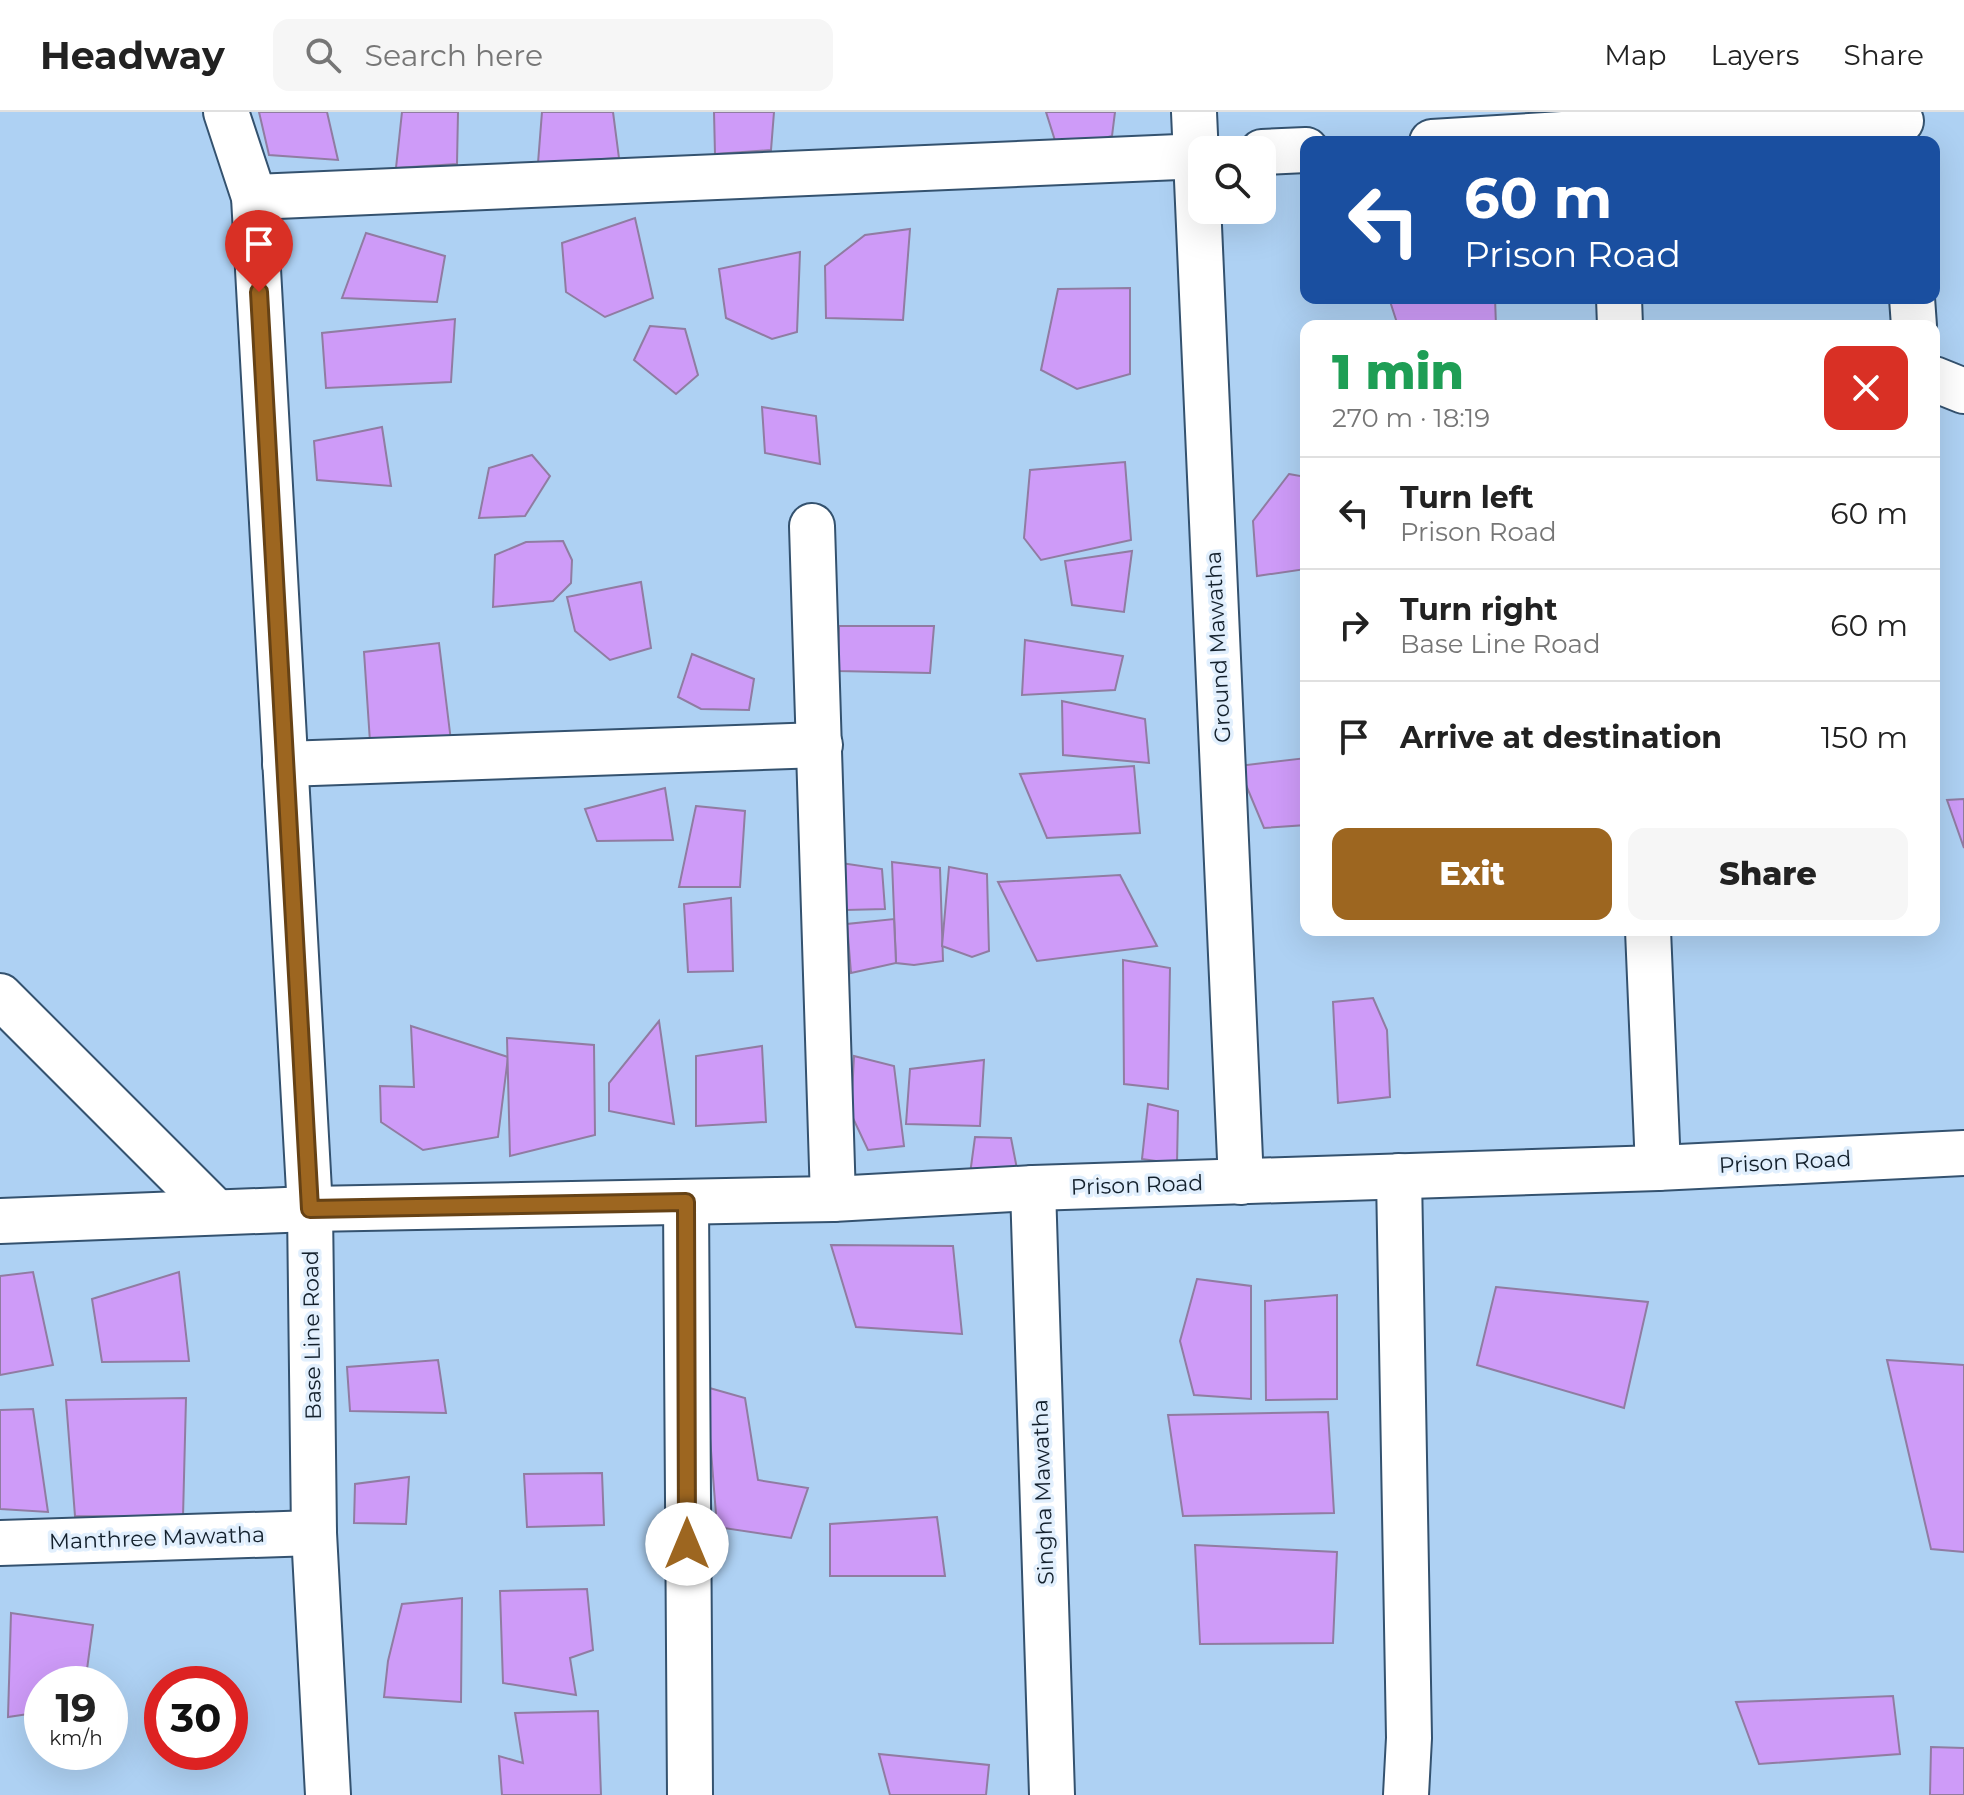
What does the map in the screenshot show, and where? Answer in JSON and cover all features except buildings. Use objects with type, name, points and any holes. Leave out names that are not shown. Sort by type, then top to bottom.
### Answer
[{"type":"street","name":"Base Line Road","points":[[226,112],[254,197],[310,1209],[314,1533],[328,1795]]},
{"type":"street","name":"Ground Mawatha","points":[[1194,112],[1197,136]]},
{"type":"street","points":[[1611,136],[1901,125]]},
{"type":"street","points":[[1276,151],[1300,150]]},
{"type":"street","points":[[254,197],[1188,156]]},
{"type":"street","name":"Ground Mawatha","points":[[1202,224],[1241,1182]]},
{"type":"street","points":[[1940,381],[1964,391]]},
{"type":"street","points":[[812,526],[833,1199]]},
{"type":"street","points":[[285,764],[820,745]]},
{"type":"street","points":[[1648,936],[1658,1168]]},
{"type":"street","points":[[0,996],[216,1212]]},
{"type":"street","name":"Prison Road","points":[[0,1221],[310,1209],[833,1199],[1033,1188],[1658,1168],[1964,1153]]},
{"type":"street","points":[[1399,1176],[1409,1738],[1406,1795]]},
{"type":"street","name":"Singha Mawatha","points":[[1033,1188],[1052,1795]]},
{"type":"street","points":[[686,1202],[690,1795]]},
{"type":"street","name":"Manthree Mawatha","points":[[0,1543],[314,1533]]},
{"type":"route","points":[[259,292],[310,1209],[686,1202],[687,1544]]}]
